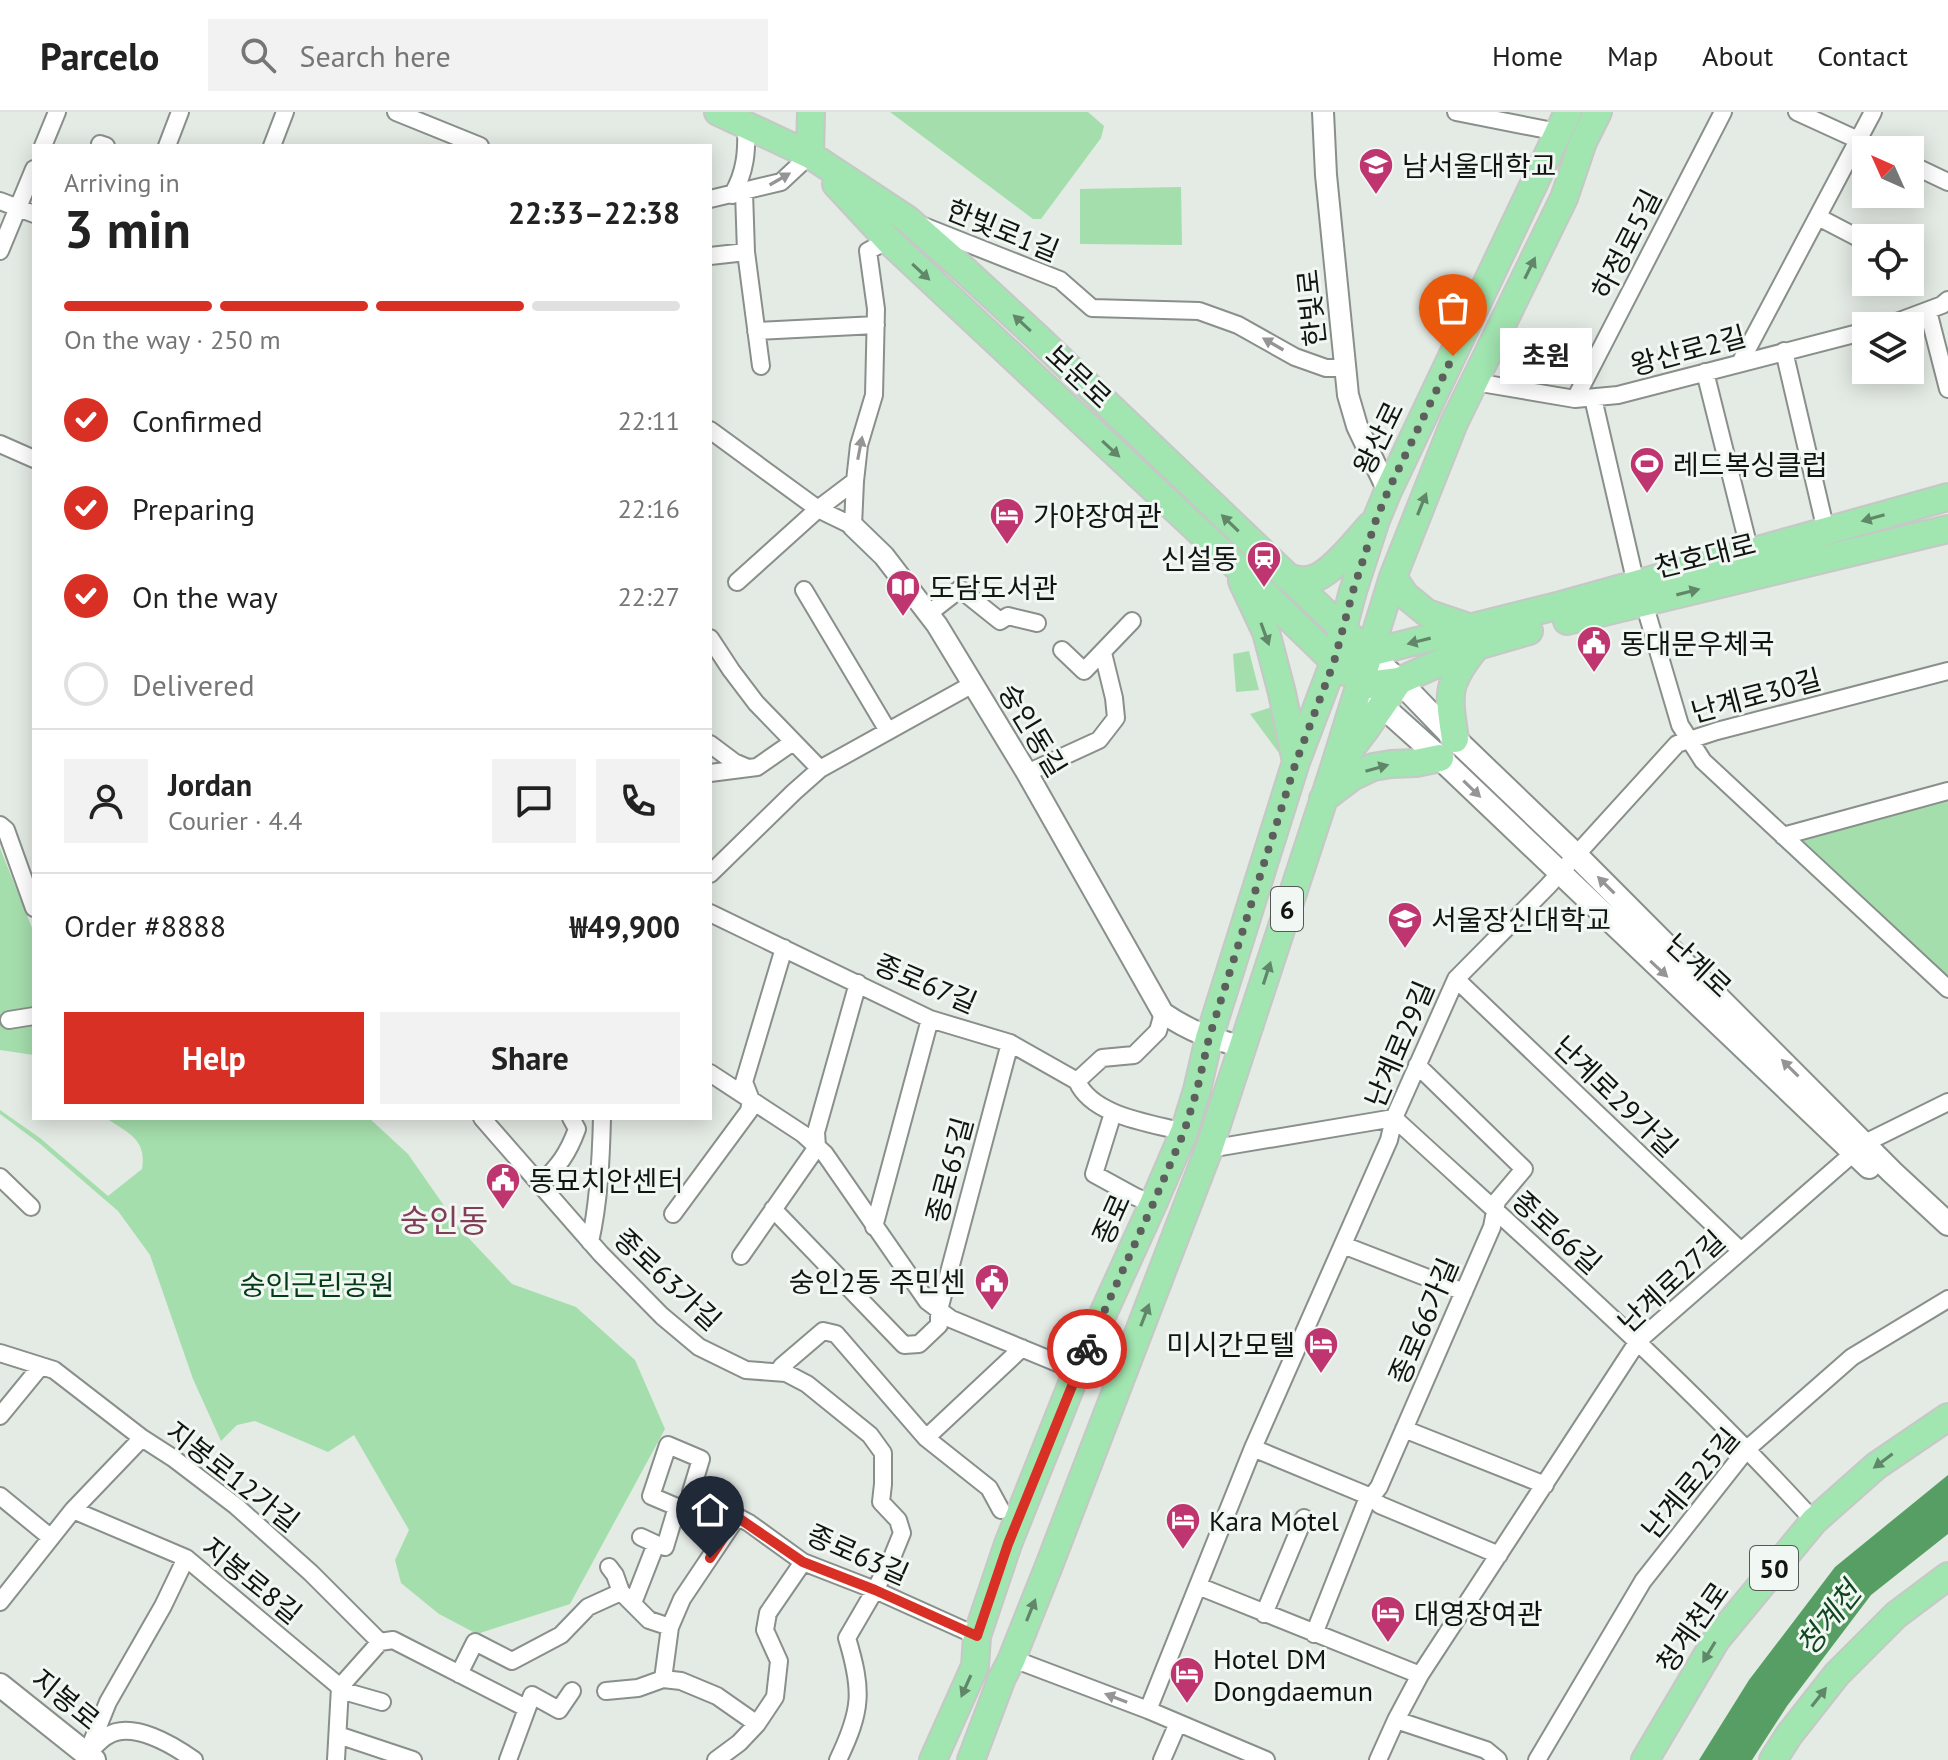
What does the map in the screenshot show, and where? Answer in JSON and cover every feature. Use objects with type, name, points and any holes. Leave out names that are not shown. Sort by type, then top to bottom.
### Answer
[{"type":"main road","name":"보문로","points":[[719,112],[810,155],[907,219],[1025,326],[1368,653]]},
{"type":"main road","points":[[810,155],[811,112]]},
{"type":"main road","points":[[1474,637],[1399,681],[1360,686],[1393,577],[1454,423],[1564,198],[1583,142],[1598,112]]},
{"type":"main road","name":"왕산로","points":[[1334,662],[1376,520],[1388,491],[1563,122]]},
{"type":"main road","name":"보문로","points":[[810,155],[888,240],[1360,686]]},
{"type":"main road","name":"천호대로","points":[[1640,594],[1750,552],[1948,497]]},
{"type":"main road","points":[[1266,596],[1286,577],[1305,581],[1326,572],[1376,520]]},
{"type":"main road","name":"천호대로","points":[[1474,637],[1640,594],[1948,529]]},
{"type":"main road","points":[[1233,563],[1266,632],[1296,762]]},
{"type":"main road","points":[[1393,577],[1405,595],[1427,613],[1474,637]]},
{"type":"main road","points":[[1334,662],[1368,653],[1474,637]]},
{"type":"main road","points":[[1323,799],[1352,777],[1373,767],[1416,763],[1447,749],[1452,682],[1474,637]]},
{"type":"main road","name":"난계로","points":[[1368,653],[1427,711],[1447,749],[1559,874],[1859,1148],[1892,1172],[1948,1224]]},
{"type":"main road","name":"종로","points":[[933,1760],[975,1666],[977,1636],[1008,1544],[1077,1371],[1184,1132],[1209,1038],[1296,762],[1334,662]]},
{"type":"main road","points":[[1333,771],[1399,681]]},
{"type":"main road","name":"난계로","points":[[1360,686],[1409,730],[1447,749],[1576,855],[1948,1242]]},
{"type":"main road","name":"6","points":[[971,1760],[1209,1149],[1360,686]]},
{"type":"main road","name":"청계천로","points":[[1645,1760],[1716,1640],[1814,1521],[1876,1466],[1948,1417]]},
{"type":"main road","points":[[1773,1760],[1837,1674],[1896,1615],[1948,1576]]},
{"type":"main road","name":"지봉로","points":[[0,1685],[90,1757]]},
{"type":"street","points":[[44,144],[57,112]]},
{"type":"street","points":[[168,144],[180,112]]},
{"type":"street","points":[[273,144],[285,112]]},
{"type":"street","points":[[396,112],[424,117],[476,144]]},
{"type":"street","name":"한빛로","points":[[1323,112],[1326,175],[1348,395],[1357,426],[1388,491]]},
{"type":"street","name":"왕산로","points":[[1456,112],[1563,122]]},
{"type":"street","name":"하정로5길","points":[[1575,399],[1723,112]]},
{"type":"street","points":[[1797,112],[1852,137]]},
{"type":"street","points":[[1860,136],[1873,112]]},
{"type":"street","points":[[746,125],[745,164],[738,194],[761,366]]},
{"type":"street","points":[[1740,363],[1852,152]]},
{"type":"street","points":[[712,199],[781,182],[810,155]]},
{"type":"street","points":[[1924,171],[1948,182]]},
{"type":"street","points":[[0,251],[26,211],[32,180]]},
{"type":"street","points":[[0,201],[26,211]]},
{"type":"street","points":[[1818,217],[1852,235]]},
{"type":"street","name":"한빛로1길","points":[[907,219],[1060,280],[1092,308],[1199,311],[1238,325],[1295,357],[1326,368],[1346,368]]},
{"type":"street","points":[[853,526],[859,445],[874,395],[876,309],[868,251],[888,240]]},
{"type":"street","points":[[712,256],[746,252]]},
{"type":"street","points":[[1924,312],[1948,300]]},
{"type":"street","points":[[1928,311],[1948,389]]},
{"type":"street","points":[[756,331],[876,325]]},
{"type":"street","name":"왕산로2길","points":[[1475,382],[1575,399],[1618,395],[1852,334]]},
{"type":"street","points":[[1784,351],[1826,531]]},
{"type":"street","name":"천호대로","points":[[1705,372],[1750,552]]},
{"type":"street","name":"천호대로","points":[[1593,398],[1640,594]]},
{"type":"street","name":"숭인동길","points":[[712,431],[818,509],[853,526],[884,556],[928,614],[973,684],[1163,1013]]},
{"type":"street","points":[[1,448],[32,458]]},
{"type":"street","points":[[737,582],[818,509],[855,481]]},
{"type":"street","points":[[928,614],[960,589],[1000,621],[1008,616],[1037,623]]},
{"type":"street","points":[[804,590],[888,731]]},
{"type":"street","points":[[1640,594],[1680,725],[1703,761],[1948,989]]},
{"type":"street","points":[[1062,650],[1084,671],[1132,621]]},
{"type":"street","points":[[712,641],[756,703],[820,769]]},
{"type":"street","points":[[1027,773],[1099,740],[1116,718],[1103,653]]},
{"type":"street","name":"난계로30길","points":[[1576,855],[1677,744],[1948,671]]},
{"type":"street","points":[[712,872],[820,769],[973,684]]},
{"type":"street","points":[[712,773],[757,767],[793,742]]},
{"type":"street","points":[[712,746],[748,768]]},
{"type":"street","points":[[1783,836],[1948,791]]},
{"type":"street","points":[[0,825],[6,830],[32,902]]},
{"type":"street","name":"난계로29길","points":[[1148,1710],[1253,1448],[1389,1140],[1394,1118],[1456,979],[1576,855]]},
{"type":"street","name":"종로67길","points":[[712,914],[930,1019],[1010,1043],[1077,1081],[1081,1092],[1117,1115],[1184,1132]]},
{"type":"street","points":[[673,1214],[749,1111],[751,1100],[744,1082],[784,948]]},
{"type":"street","name":"난계로29가길","points":[[1456,979],[1741,1251]]},
{"type":"street","points":[[741,1256],[817,1147],[816,1132],[858,983]]},
{"type":"street","points":[[1077,1081],[1102,1058],[1134,1055],[1158,1031],[1163,1013],[1185,1028],[1243,1047]]},
{"type":"street","points":[[9,1020],[32,1016]]},
{"type":"street","name":"종로65길","points":[[874,1227],[930,1019]]},
{"type":"street","name":"종로65길","points":[[773,1209],[904,1345],[919,1344],[939,1325],[939,1310],[1010,1043]]},
{"type":"street","name":"종로66가길","points":[[1314,1634],[1365,1505],[1379,1487],[1492,1227],[1497,1201],[1524,1169],[1417,1065]]},
{"type":"street","name":"종로65길","points":[[712,1074],[803,1134],[825,1154],[927,1301],[951,1319],[1077,1371]]},
{"type":"street","name":"난계로27길","points":[[1378,1760],[1420,1675],[1638,1341],[1859,1148],[1948,1102]]},
{"type":"street","points":[[1113,1113],[1094,1174],[1153,1204]]},
{"type":"street","points":[[1209,1149],[1394,1118]]},
{"type":"street","name":"종로66길","points":[[1394,1118],[1638,1341],[1747,1449],[1814,1521]]},
{"type":"street","name":"종로63가길","points":[[484,1120],[590,1242],[662,1316],[699,1347],[746,1370],[786,1373],[807,1384],[870,1435],[883,1453],[881,1502],[898,1520],[902,1533],[875,1590]]},
{"type":"street","points":[[540,1184],[570,1149],[577,1129],[572,1120]]},
{"type":"street","points":[[590,1242],[602,1120]]},
{"type":"street","points":[[0,1177],[31,1207]]},
{"type":"street","points":[[1343,1245],[1464,1292]]},
{"type":"street","name":"난계로25길","points":[[1537,1760],[1643,1581],[1747,1449],[1852,1357],[1948,1299]]},
{"type":"street","points":[[778,1372],[823,1331],[836,1334],[926,1438],[989,1488],[1001,1510]]},
{"type":"street","points":[[926,1438],[1022,1348]]},
{"type":"street","name":"지봉로12가길","points":[[0,1353],[54,1370],[173,1458],[236,1506],[311,1573],[380,1642],[393,1640],[526,1708],[532,1695],[559,1710],[572,1691]]},
{"type":"street","points":[[0,1416],[41,1366]]},
{"type":"street","points":[[1404,1429],[1545,1485]]},
{"type":"street","points":[[0,1602],[73,1510],[142,1438]]},
{"type":"street","name":"종로63길","points":[[627,1598],[649,1540],[665,1547],[677,1507],[651,1496],[668,1445],[701,1459],[691,1492],[737,1517],[803,1562],[875,1590],[977,1636]]},
{"type":"street","points":[[1253,1448],[1499,1555]]},
{"type":"street","points":[[0,1496],[50,1537]]},
{"type":"street","name":"지봉로8길","points":[[73,1510],[186,1558],[340,1689],[382,1702]]},
{"type":"street","points":[[663,1679],[670,1627],[682,1599],[737,1517]]},
{"type":"street","points":[[1264,1614],[1304,1518]]},
{"type":"street","points":[[90,1757],[108,1702],[163,1606],[186,1558]]},
{"type":"street","points":[[716,1760],[739,1743],[757,1724],[775,1697],[779,1661],[765,1630],[768,1613],[803,1562]]},
{"type":"street","points":[[609,1567],[627,1598],[649,1620],[670,1627]]},
{"type":"street","points":[[1198,1586],[1420,1675]]},
{"type":"street","points":[[838,1760],[859,1704],[857,1670],[847,1638],[875,1590]]},
{"type":"street","points":[[459,1674],[475,1642],[512,1661],[561,1635],[588,1607],[627,1598]]},
{"type":"street","points":[[336,1760],[340,1689],[380,1642]]},
{"type":"street","points":[[1011,1661],[1024,1663],[1148,1710],[1266,1760]]},
{"type":"street","points":[[606,1691],[638,1688],[663,1679],[681,1681],[717,1696],[757,1724]]},
{"type":"street","points":[[508,1760],[526,1708]]},
{"type":"street","points":[[1396,1720],[1486,1750],[1498,1760]]},
{"type":"street","points":[[1162,1760],[1178,1723]]},
{"type":"street","points":[[90,1757],[108,1734],[133,1730],[155,1738],[194,1760]]},
{"type":"street","points":[[338,1735],[413,1760]]},
{"type":"green space","points":[[890,112],[1088,112],[1104,126],[1101,138],[1041,219],[1033,219]]},
{"type":"green space","points":[[1181,187],[1182,245],[1080,244],[1080,189]]},
{"type":"green space","points":[[1249,651],[1259,690],[1236,692],[1233,654]]},
{"type":"green space","points":[[1275,706],[1283,762],[1250,714]]},
{"type":"green space","points":[[1948,799],[1948,981],[1799,842]]},
{"type":"green space","points":[[0,848],[32,928],[32,1055],[0,1050]]},
{"type":"green space","name":"숭인근린공원","points":[[0,1110],[40,1138],[108,1196],[142,1169],[143,1159],[142,1150],[134,1138],[109,1120],[371,1120],[408,1154],[461,1230],[512,1284],[576,1307],[635,1360],[665,1429],[570,1604],[477,1634],[439,1614],[401,1583],[395,1560],[409,1530],[354,1435],[328,1452],[255,1421],[237,1425],[221,1441],[193,1379],[150,1255],[118,1211],[0,1114]]},
{"type":"water","name":"청계천","points":[[1948,1475],[1948,1534],[1871,1595],[1787,1706],[1752,1760],[1699,1760],[1749,1680],[1835,1567]]},
{"type":"way so far","points":[[1087,1349],[1184,1132],[1209,1038],[1296,762],[1334,662],[1376,520],[1453,356]]},
{"type":"place","name":"남서울대학교","points":[[1376,196]]},
{"type":"place","name":"초원","points":[[1453,356]]},
{"type":"place","name":"레드복싱클럽","points":[[1647,495]]},
{"type":"place","name":"가야장여관","points":[[1007,546]]},
{"type":"place","name":"신설동","points":[[1264,589]]},
{"type":"place","name":"도담도서관","points":[[903,618]]},
{"type":"place","name":"동대문우체국","points":[[1594,674]]},
{"type":"place","name":"서울장신대학교","points":[[1405,950]]},
{"type":"place","name":"동묘치안센터","points":[[503,1211]]},
{"type":"place","name":"숭인2동 주민센","points":[[992,1312]]},
{"type":"place","name":"미시간모텔","points":[[1321,1375]]},
{"type":"place","name":"Kara Motel","points":[[1183,1551]]},
{"type":"place","name":"대영장여관","points":[[1388,1644]]},
{"type":"place","name":"Hotel DM Dongdaemun","points":[[1187,1705]]},
{"type":"district","name":"숭인동","points":[[444,1220]]},
{"type":"route","points":[[710,1558],[737,1517],[803,1562],[875,1590],[977,1636],[1008,1544],[1087,1349]]}]
